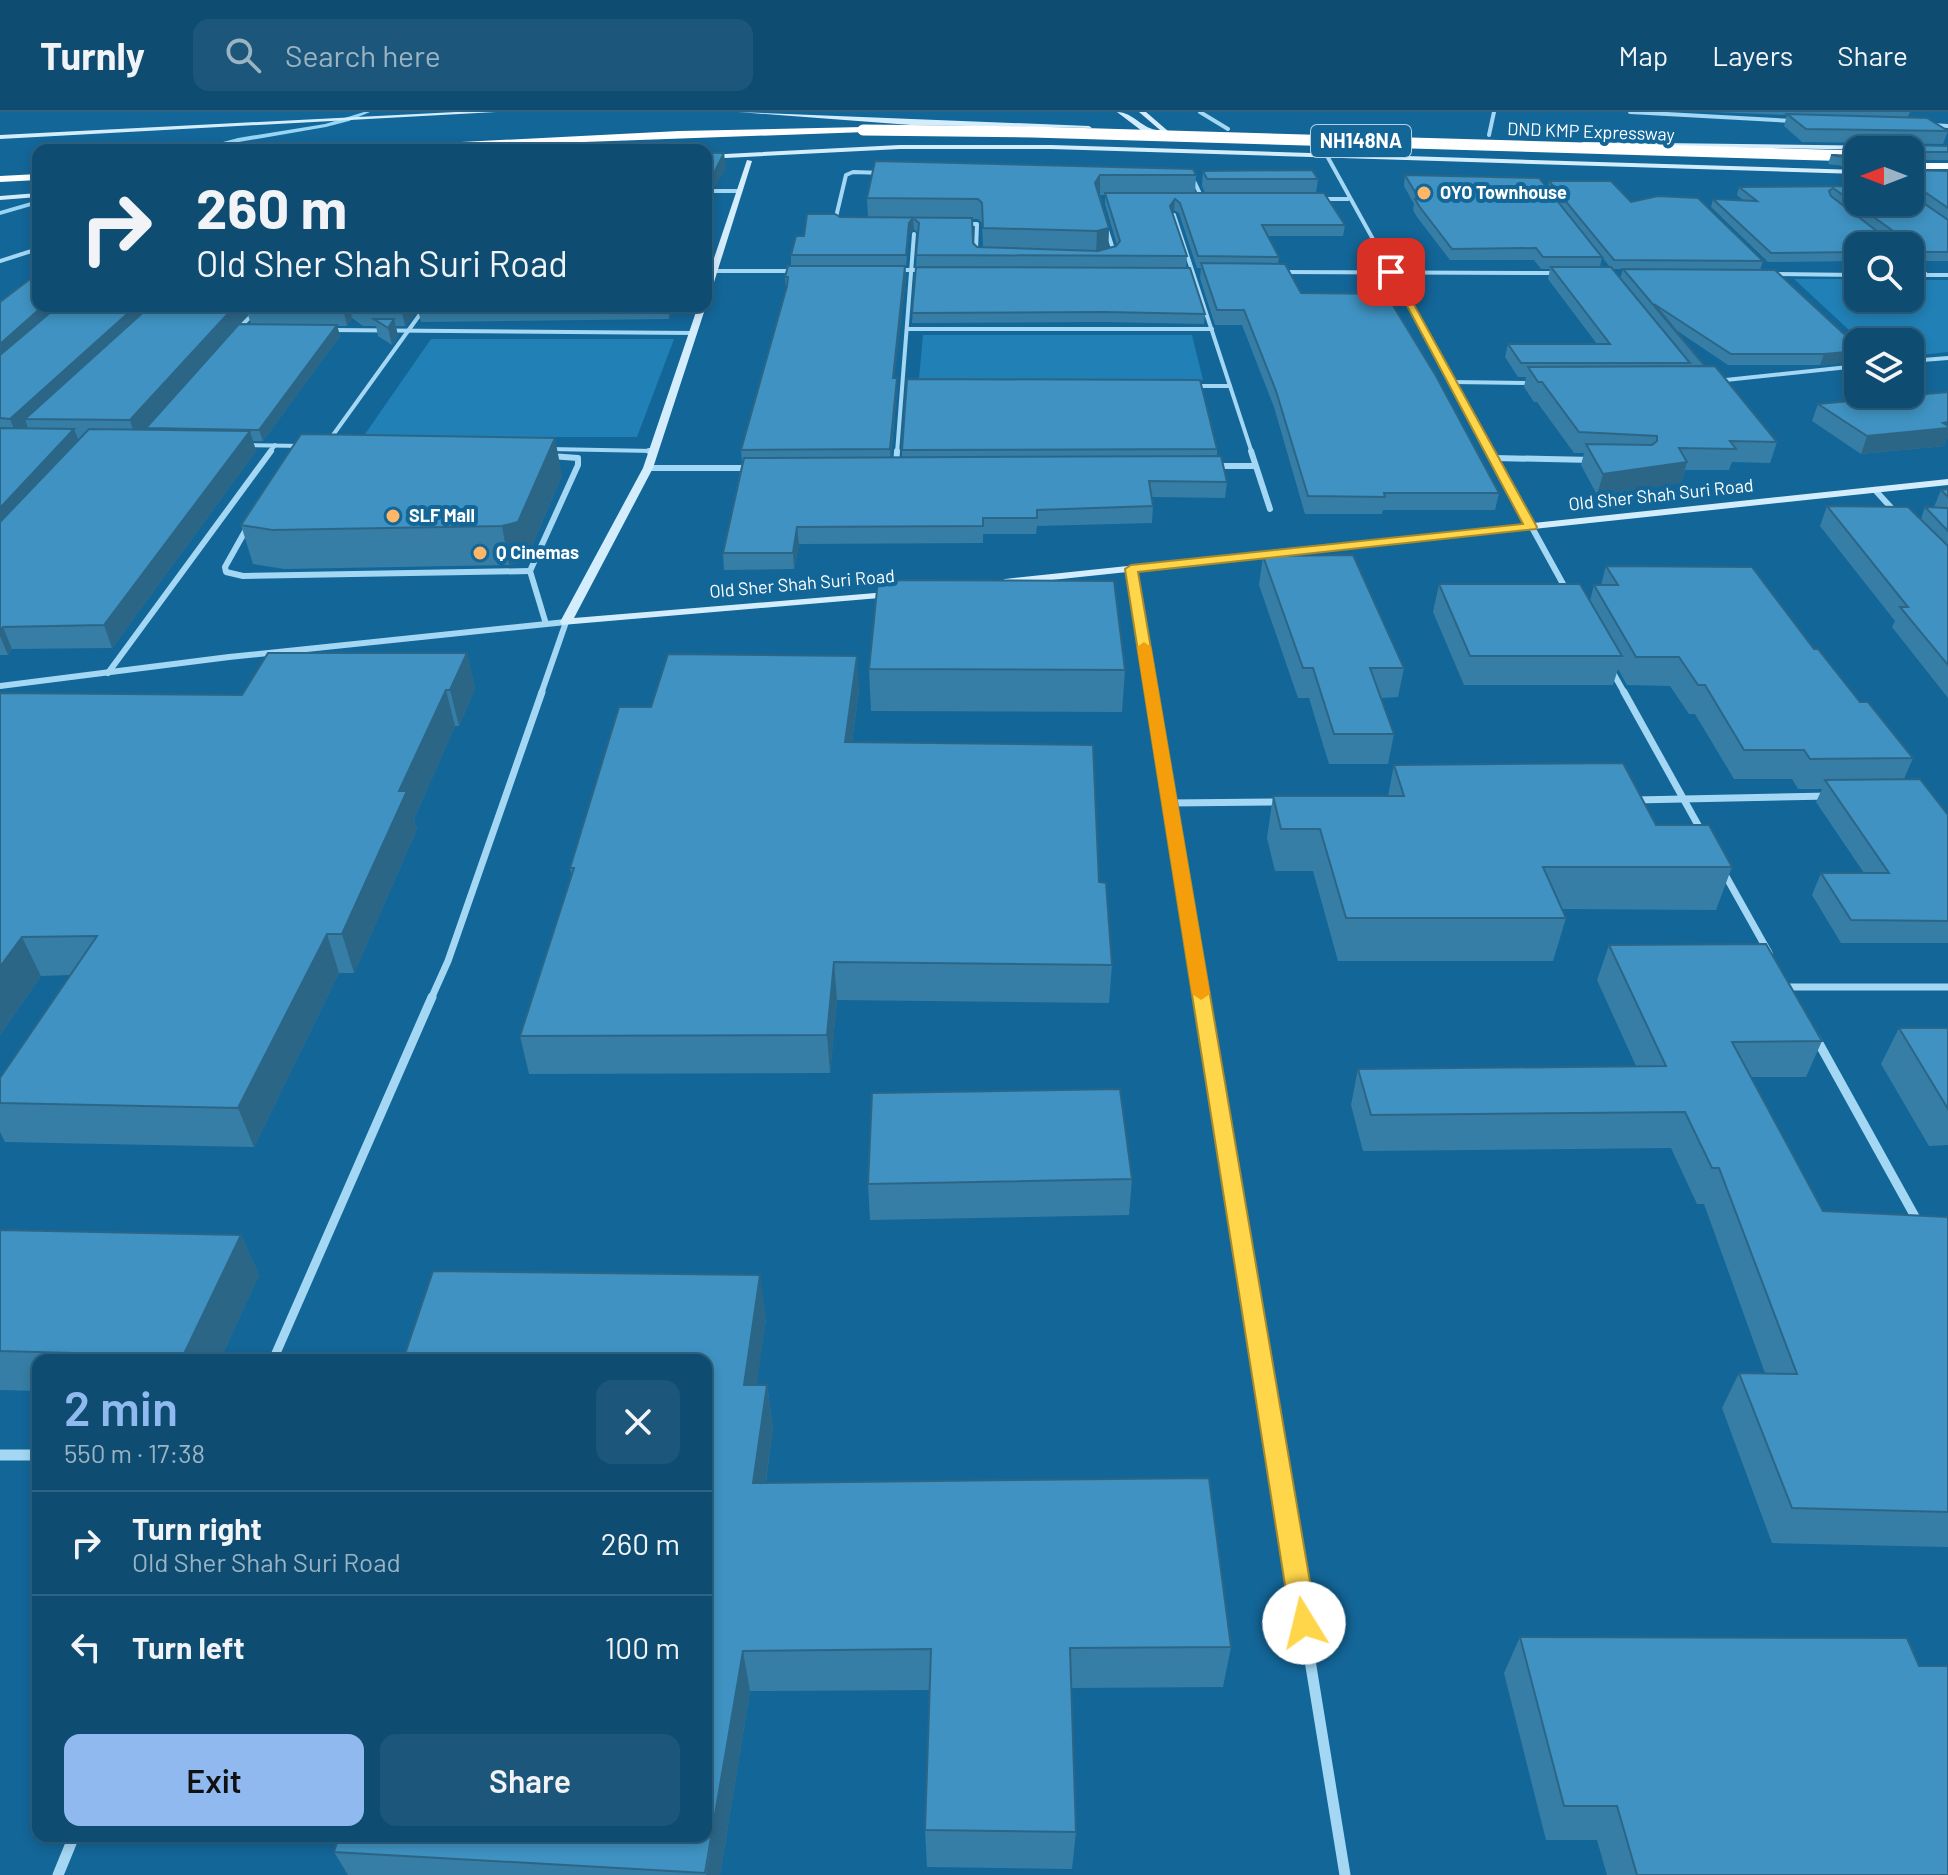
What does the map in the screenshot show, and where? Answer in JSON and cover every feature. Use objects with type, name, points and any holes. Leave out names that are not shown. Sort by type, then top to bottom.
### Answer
[{"type":"highway","name":"DND KMP Expressway","points":[[643,144],[1032,132],[1844,156]]},
{"type":"highway","name":"DND KMP Expressway","points":[[482,144],[679,134],[864,135],[1844,165]]},
{"type":"highway","points":[[1924,157],[1948,157]]},
{"type":"highway","points":[[1924,166],[1948,166]]},
{"type":"highway","points":[[0,171],[32,169]]},
{"type":"highway","points":[[0,179],[32,177]]},
{"type":"street","points":[[0,137],[493,112]]},
{"type":"street","points":[[741,112],[1165,131],[1844,147]]},
{"type":"street","points":[[1120,112],[1144,130],[1156,133],[1165,131]]},
{"type":"street","points":[[1142,112],[1165,131]]},
{"type":"street","points":[[1200,112],[1228,129]]},
{"type":"street","points":[[1489,135],[1494,112]]},
{"type":"street","points":[[1630,112],[1800,121]]},
{"type":"street","points":[[900,147],[921,129],[914,123],[902,121]]},
{"type":"street","points":[[1927,125],[1948,126]]},
{"type":"street","points":[[1156,133],[1167,150]]},
{"type":"street","points":[[712,157],[900,147],[1167,150],[1844,172]]},
{"type":"street","points":[[1326,154],[1348,199],[1577,608]]},
{"type":"street","points":[[712,266],[749,161]]},
{"type":"street","points":[[849,223],[841,223],[836,217],[846,175],[853,172],[892,173]]},
{"type":"street","points":[[1924,173],[1948,174]]},
{"type":"street","points":[[1180,182],[1195,183],[1202,198],[1194,198]]},
{"type":"street","points":[[712,191],[740,191]]},
{"type":"street","points":[[4,197],[32,195]]},
{"type":"street","points":[[1312,199],[1348,199]]},
{"type":"street","points":[[1174,215],[1270,509]]},
{"type":"street","points":[[1104,222],[1114,252],[1109,255]]},
{"type":"street","points":[[957,224],[977,224],[976,250],[985,254]]},
{"type":"street","points":[[896,467],[914,234]]},
{"type":"street","points":[[0,261],[32,251]]},
{"type":"street","points":[[1763,264],[1784,284]]},
{"type":"street","points":[[881,270],[927,270]]},
{"type":"street","points":[[712,271],[805,271]]},
{"type":"street","points":[[1178,271],[1194,271]]},
{"type":"street","points":[[1270,272],[1564,273]]},
{"type":"street","points":[[1924,272],[1928,275]]},
{"type":"street","points":[[1759,274],[1844,275]]},
{"type":"street","points":[[1924,275],[1948,275]]},
{"type":"street","points":[[228,341],[255,312]]},
{"type":"street","points":[[341,446],[325,446],[422,312]]},
{"type":"street","points":[[276,1354],[448,961],[566,622],[648,468],[700,312]]},
{"type":"street","points":[[907,329],[1212,329]]},
{"type":"street","points":[[238,330],[253,330]]},
{"type":"street","points":[[315,330],[692,333]]},
{"type":"street","points":[[1924,360],[1948,358]]},
{"type":"street","points":[[1709,381],[1844,367]]},
{"type":"street","points":[[1452,382],[1547,383]]},
{"type":"street","points":[[902,384],[918,384]]},
{"type":"street","points":[[1183,386],[1230,386]]},
{"type":"street","points":[[230,444],[312,446]]},
{"type":"street","points":[[108,673],[275,445]]},
{"type":"street","points":[[546,624],[530,571],[578,465],[578,458],[545,452],[653,451]]},
{"type":"street","points":[[1494,458],[1600,460]]},
{"type":"street","points":[[1208,466],[1255,466]]},
{"type":"street","points":[[880,467],[911,467]]},
{"type":"street","points":[[648,468],[756,468]]},
{"type":"street","name":"Old Sher Shah Suri Road","points":[[989,584],[1948,482]]},
{"type":"street","points":[[1875,490],[1906,524]]},
{"type":"street","points":[[253,516],[225,567],[226,572],[243,576],[530,571]]},
{"type":"street","points":[[1131,569],[1345,1875]]},
{"type":"street","name":"Old Sher Shah Suri Road","points":[[566,622],[910,593]]},
{"type":"street","points":[[0,686],[566,622]]},
{"type":"street","points":[[1607,663],[1705,839]]},
{"type":"street","points":[[1621,800],[1833,796]]},
{"type":"street","points":[[1170,803],[1294,802]]},
{"type":"street","points":[[1720,866],[1773,960]]},
{"type":"street","points":[[1780,973],[1795,1000]]},
{"type":"street","points":[[1787,987],[1948,987]]},
{"type":"street","points":[[1810,1028],[1925,1234]]},
{"type":"street","points":[[0,1455],[32,1455]]},
{"type":"street","points":[[58,1875],[72,1842]]},
{"type":"shaded area","points":[[1794,279],[1844,279],[1844,312],[1924,312],[1924,280],[1948,280],[1948,352],[1924,355],[1924,328],[1847,328]]},
{"type":"shaded area","points":[[923,335],[1192,335],[1203,380],[919,379]]},
{"type":"shaded area","points":[[431,339],[674,339],[637,437],[363,437]]},
{"type":"building","points":[[1787,114],[1927,118],[1948,131],[1806,129]]},
{"type":"building","points":[[1924,145],[1948,146],[1948,152],[1924,152]]},
{"type":"building","points":[[712,153],[724,153],[712,171]]},
{"type":"building","points":[[875,161],[1193,169],[1196,175],[1100,175],[1095,183],[1109,228],[1097,231],[983,228],[982,203],[978,199],[867,198]]},
{"type":"building","points":[[1312,170],[1318,179],[1207,179],[1203,171]]},
{"type":"building","points":[[1924,170],[1948,171],[1948,208],[1924,191]]},
{"type":"building","points":[[1405,175],[1539,178],[1602,257],[1543,257],[1536,248],[1452,249],[1419,206],[1415,199],[1419,199]]},
{"type":"building","points":[[1549,181],[1611,181],[1631,202],[1658,196],[1698,198],[1763,261],[1614,260]]},
{"type":"building","points":[[1844,186],[1844,196],[1833,188],[1829,191],[1844,206],[1844,216],[1857,216],[1878,232],[1844,232],[1844,252],[1771,253],[1713,199],[1757,201],[1739,187]]},
{"type":"building","points":[[1105,193],[1324,193],[1345,225],[1262,225],[1279,257],[1198,256],[1180,203],[1175,199],[1170,206],[1187,256],[916,255],[919,223],[913,218],[909,223],[906,255],[791,255],[796,236],[804,236],[807,214],[972,218],[973,243],[977,247],[1098,251],[1116,246],[1120,241]]},
{"type":"building","points":[[1924,204],[1948,220],[1948,252],[1924,252],[1924,232],[1895,232],[1872,216],[1924,216]]},
{"type":"building","points":[[1201,263],[1285,264],[1301,293],[1386,294],[1436,376],[1499,493],[1308,496],[1276,391],[1244,310],[1217,310]]},
{"type":"building","points":[[788,266],[905,266],[893,378],[897,378],[890,449],[741,450],[787,286],[788,277],[785,277]]},
{"type":"building","points":[[916,267],[1190,268],[1205,314],[912,313]]},
{"type":"building","points":[[1551,267],[1611,267],[1690,363],[1521,363],[1508,344],[1610,344]]},
{"type":"building","points":[[1623,269],[1775,270],[1844,334],[1844,352],[1731,354],[1654,304],[1705,366]]},
{"type":"building","points":[[32,278],[32,312],[36,312],[0,344],[0,302]]},
{"type":"building","points":[[51,312],[129,312],[10,419],[0,418],[0,355]]},
{"type":"building","points":[[143,312],[229,312],[130,420],[25,419]]},
{"type":"building","points":[[374,319],[394,319],[388,328]]},
{"type":"building","points":[[239,324],[337,325],[259,430],[146,428]]},
{"type":"building","points":[[1715,366],[1777,442],[1730,441],[1736,449],[1679,448],[1687,462],[1603,474],[1586,444],[1652,445],[1657,441],[1657,436],[1579,432],[1528,367]]},
{"type":"building","points":[[907,379],[1200,380],[1217,449],[902,450]]},
{"type":"building","points":[[1948,392],[1948,422],[1943,423],[1948,428],[1867,436],[1818,404],[1844,402],[1844,408],[1924,408],[1924,394]]},
{"type":"building","points":[[0,428],[74,429],[0,508]]},
{"type":"building","points":[[89,429],[250,431],[104,625],[3,627],[0,631],[0,522]]},
{"type":"building","points":[[301,434],[555,438],[518,522],[502,526],[272,530],[241,525]]},
{"type":"building","points":[[1221,456],[1227,482],[1149,481],[1153,506],[1037,510],[1037,518],[983,518],[983,526],[797,527],[793,553],[723,553],[744,458]]},
{"type":"building","points":[[1827,506],[1908,507],[1948,546],[1948,665],[1900,607],[1908,607]]},
{"type":"building","points":[[1925,507],[1948,508],[1948,531]]},
{"type":"building","points":[[1353,555],[1404,668],[1370,668],[1394,734],[1334,734],[1313,668],[1303,668],[1263,556]]},
{"type":"building","points":[[1606,566],[1752,567],[1814,649],[1818,649],[1860,702],[1868,702],[1913,758],[1810,759],[1804,750],[1744,750],[1705,685],[1698,685],[1679,657],[1636,657],[1594,585],[1618,585]]},
{"type":"building","points":[[878,580],[1114,581],[1125,670],[869,669]]},
{"type":"building","points":[[1439,584],[1580,584],[1622,656],[1470,656]]},
{"type":"building","points":[[268,653],[467,653],[450,690],[446,690],[399,791],[407,791],[342,934],[327,934],[238,1108],[0,1103],[0,1078],[97,936],[22,937],[0,967],[0,693],[242,695]]},
{"type":"building","points":[[668,654],[857,656],[845,742],[1093,745],[1099,882],[1106,883],[1112,965],[834,962],[827,1035],[520,1036],[574,868],[570,868],[619,707],[651,707]]},
{"type":"building","points":[[1623,763],[1656,825],[1709,825],[1732,867],[1543,867],[1566,918],[1346,918],[1320,829],[1281,829],[1273,796],[1404,796],[1394,765]]},
{"type":"building","points":[[1920,779],[1948,815],[1948,921],[1851,920],[1821,873],[1889,873],[1825,780]]},
{"type":"building","points":[[1766,944],[1822,1041],[1732,1042],[1823,1211],[1948,1217],[1948,1512],[1792,1508],[1739,1373],[1797,1374],[1719,1168],[1712,1168],[1685,1112],[1371,1115],[1358,1069],[1666,1066],[1609,945]]},
{"type":"building","points":[[1899,1028],[1948,1028],[1948,1109]]},
{"type":"building","points":[[1120,1089],[1132,1179],[868,1184],[872,1093]]},
{"type":"building","points":[[0,1230],[241,1235],[184,1354],[0,1351]]},
{"type":"building","points":[[433,1271],[760,1275],[744,1385],[767,1385],[753,1483],[1209,1478],[1231,1647],[1070,1648],[1076,1832],[925,1830],[931,1649],[743,1651],[712,1832],[712,1354],[405,1354]]},
{"type":"building","points":[[1520,1637],[1907,1638],[1919,1666],[1948,1666],[1948,1875],[1637,1875],[1617,1806],[1564,1806]]},
{"type":"building","points":[[337,1842],[710,1842],[705,1873],[334,1852]]},
{"type":"waterway","points":[[216,144],[326,126],[368,112]]},
{"type":"waterway","points":[[0,213],[32,204]]},
{"type":"slow traffic","points":[[1144,647],[1201,994]]},
{"type":"place","name":"OYO Townhouse","points":[[1424,193]]},
{"type":"place","name":"SLF Mall","points":[[393,516]]},
{"type":"place","name":"Q Cinemas","points":[[480,553]]},
{"type":"route","points":[[1304,1623],[1131,569],[1531,527],[1391,272]]}]
